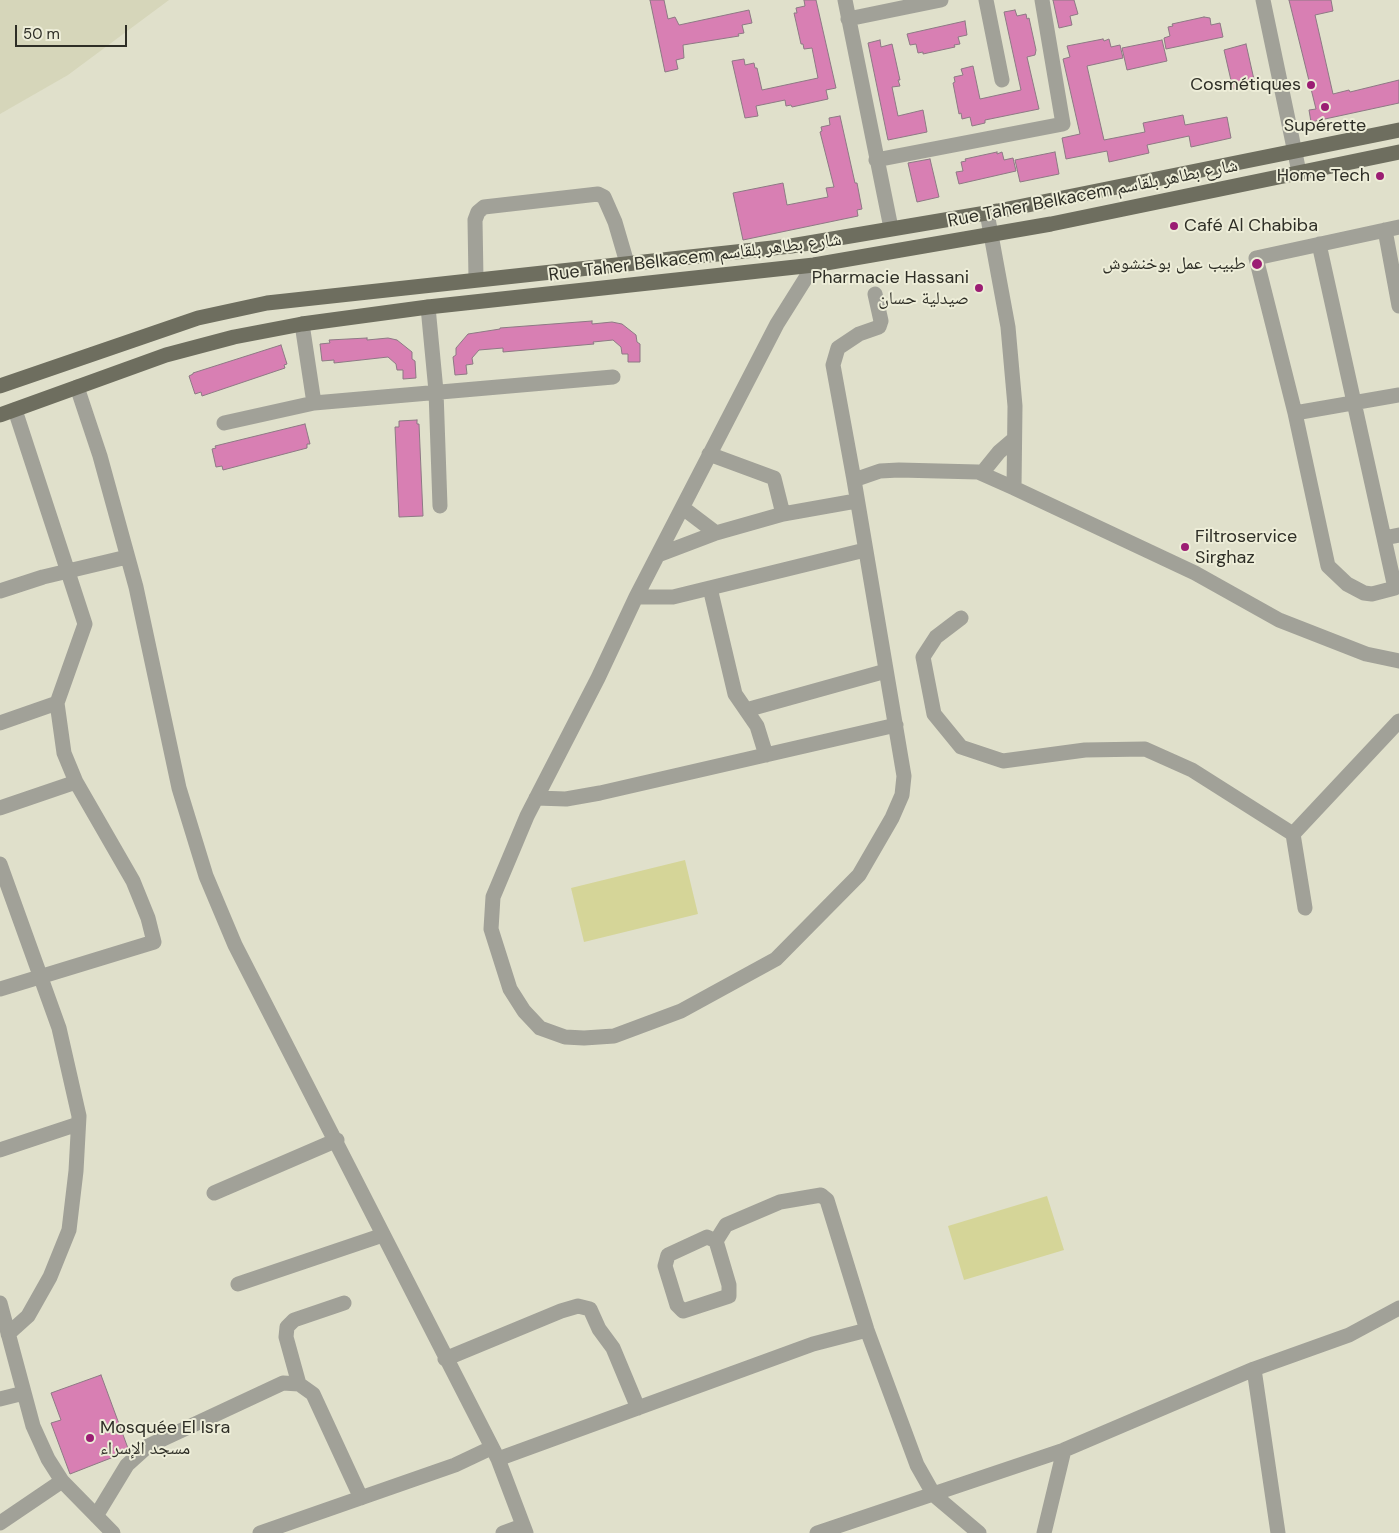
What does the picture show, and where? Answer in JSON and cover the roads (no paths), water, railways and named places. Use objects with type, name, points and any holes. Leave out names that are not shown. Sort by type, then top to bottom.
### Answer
[{"type":"main road","name":"Rue Taher Belkacem شارع بطاهر بلقاسم","points":[[0,386],[198,318],[267,303],[791,246],[987,213],[1399,130]]},
{"type":"main road","name":"Rue Taher Belkacem شارع بطاهر بلقاسم","points":[[0,415],[166,355],[234,337],[302,324],[428,307],[814,265],[991,235],[1399,152]]},
{"type":"street","points":[[845,0],[876,160],[892,228]]},
{"type":"street","points":[[848,19],[941,0]]},
{"type":"street","points":[[986,0],[1002,80]]},
{"type":"street","points":[[876,160],[1063,124],[1042,0]]},
{"type":"street","points":[[1263,0],[1298,172]]},
{"type":"street","points":[[476,279],[474,220],[478,212],[484,208],[598,194],[604,197],[615,222],[627,263]]},
{"type":"street","points":[[987,213],[1008,327],[1015,406],[1013,440],[1014,488]]},
{"type":"street","points":[[1319,244],[1395,588],[1372,594],[1364,593],[1346,584],[1333,572],[1324,552],[1295,413],[1256,258],[1319,244],[1392,229],[1399,306]]},
{"type":"street","points":[[814,265],[777,324],[636,597],[598,678],[536,798],[505,864],[493,897],[491,929],[510,990],[524,1011],[540,1028],[565,1037],[614,1036],[681,1011],[776,959],[859,875],[892,818],[902,795],[904,776],[833,365],[838,348],[859,334],[879,327],[880,321],[875,294]]},
{"type":"street","points":[[428,307],[436,391],[440,506]]},
{"type":"street","points":[[302,324],[314,403]]},
{"type":"street","points":[[224,423],[314,403],[613,377]]},
{"type":"street","points":[[77,387],[100,456],[127,557],[162,704],[179,788],[206,876],[235,945],[384,1234],[445,1359],[495,1453],[524,1529],[503,1533]]},
{"type":"street","points":[[1295,413],[1399,395]]},
{"type":"street","points":[[0,989],[154,942],[148,918],[133,880],[76,782],[64,753],[57,703],[85,624],[15,410]]},
{"type":"street","points":[[982,473],[999,452],[1013,440]]},
{"type":"street","points":[[709,454],[774,478],[783,514]]},
{"type":"street","points":[[854,480],[880,472],[899,470],[982,473],[1195,573],[1279,620],[1366,654],[1399,661]]},
{"type":"street","points":[[658,555],[716,533],[783,514],[856,501]]},
{"type":"street","points":[[683,508],[716,533]]},
{"type":"street","points":[[1384,538],[1399,535]]},
{"type":"street","points":[[636,597],[673,597],[865,550]]},
{"type":"street","points":[[0,591],[68,571],[127,557]]},
{"type":"street","points":[[710,588],[735,694],[757,726],[766,755]]},
{"type":"street","points":[[961,618],[936,637],[923,657],[934,714],[961,747],[1004,761],[1086,750],[1145,749],[1192,770],[1293,834],[1305,908]]},
{"type":"street","points":[[746,710],[886,671]]},
{"type":"street","points":[[0,723],[57,703]]},
{"type":"street","points":[[1293,834],[1399,721]]},
{"type":"street","points":[[536,798],[566,799],[600,793],[896,725]]},
{"type":"street","points":[[0,808],[76,782]]},
{"type":"street","points":[[0,864],[59,1028],[79,1116],[76,1172],[69,1230],[50,1277],[28,1316],[8,1334]]},
{"type":"street","points":[[0,1150],[78,1124]]},
{"type":"street","points":[[214,1193],[336,1140]]},
{"type":"street","points":[[716,1241],[707,1237],[668,1254],[665,1266],[677,1305],[683,1311],[729,1296],[729,1285],[716,1241],[726,1225],[780,1202],[822,1195],[827,1200],[867,1330],[917,1465],[934,1495],[979,1533]]},
{"type":"street","points":[[238,1284],[384,1234]]},
{"type":"street","points":[[0,1303],[33,1426],[48,1459],[62,1482],[113,1533]]},
{"type":"street","points":[[299,1384],[286,1337],[287,1327],[294,1320],[344,1303]]},
{"type":"street","points":[[445,1359],[561,1311],[578,1306],[590,1309],[598,1329],[613,1348],[638,1408]]},
{"type":"street","points":[[817,1533],[1064,1450],[1254,1370],[1349,1335],[1399,1308]]},
{"type":"street","points":[[260,1533],[456,1465],[638,1408],[813,1344],[867,1330]]},
{"type":"street","points":[[1254,1370],[1278,1533]]},
{"type":"street","points":[[96,1516],[127,1465],[148,1446],[276,1385],[284,1383],[299,1384],[313,1394],[318,1401],[361,1498]]},
{"type":"street","points":[[0,1399],[24,1393]]},
{"type":"street","points":[[1044,1533],[1064,1450]]},
{"type":"street","points":[[0,1524],[62,1482]]},
{"type":"place","name":"Cosmétiques","points":[[1311,85]]},
{"type":"place","name":"Supérette","points":[[1325,107]]},
{"type":"place","name":"Home Tech","points":[[1380,176]]},
{"type":"place","name":"Café Al Chabiba","points":[[1174,226]]},
{"type":"place","name":"طبيب عمل بوخنشوش","points":[[1257,264]]},
{"type":"place","name":"Pharmacie Hassani صيدلية حسان","points":[[979,288]]},
{"type":"place","name":"Filtroservice Sirghaz","points":[[1185,547]]},
{"type":"place","name":"Mosquée El Isra مسجد الإسراء","points":[[90,1438]]}]
